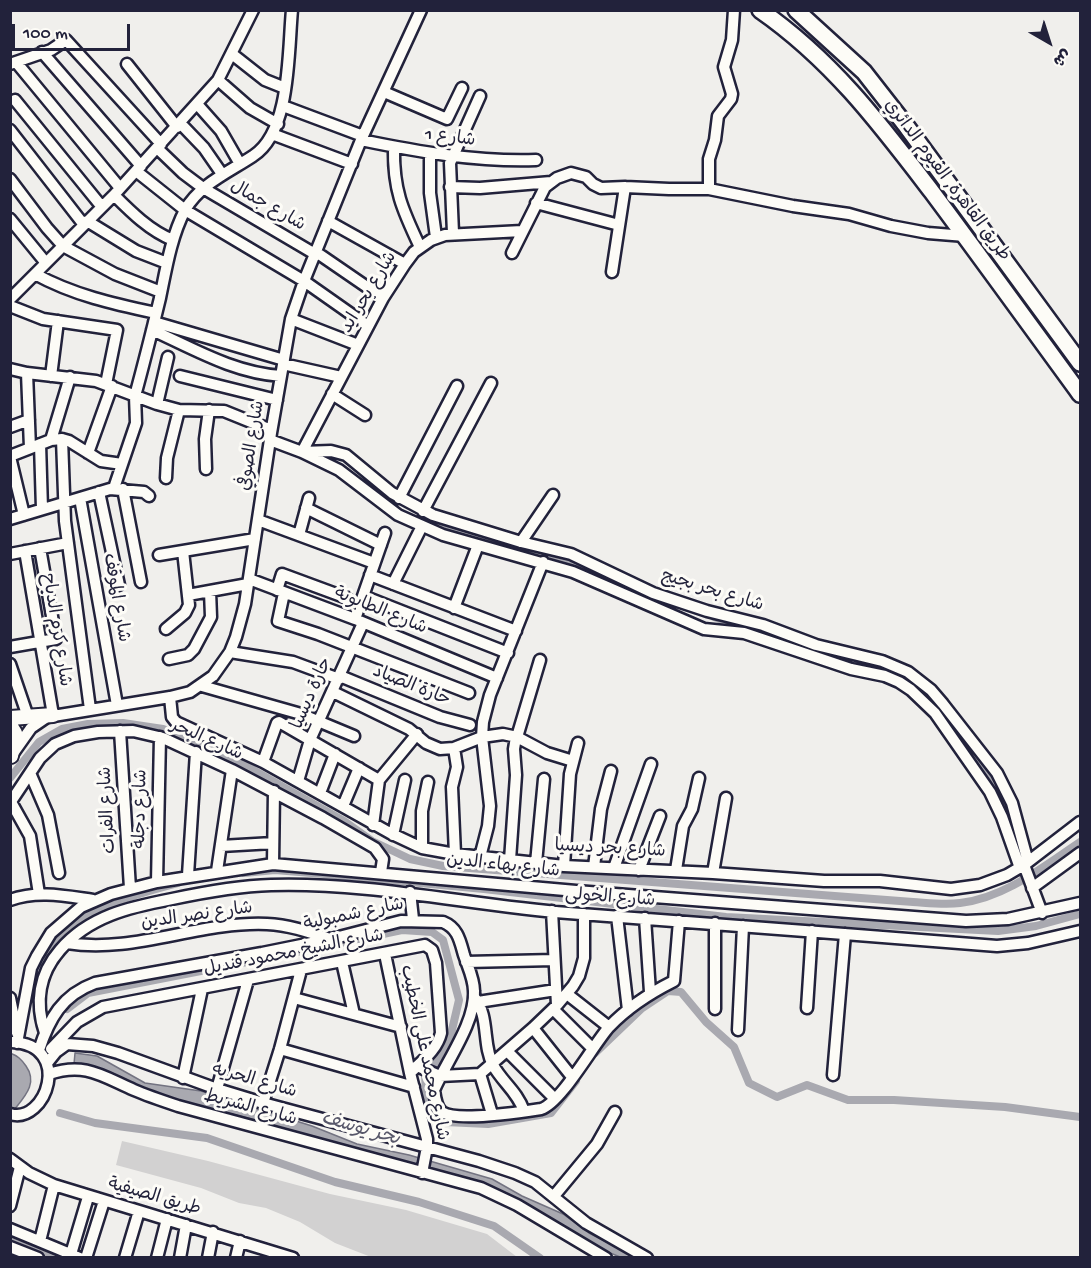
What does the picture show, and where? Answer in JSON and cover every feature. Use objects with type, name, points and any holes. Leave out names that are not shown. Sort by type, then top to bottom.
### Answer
[{"type":"highway","name":"طريق القاهرة, الفيوم الدائري","points":[[760,10],[793,34],[828,65],[859,99],[965,236],[1080,394]]},
{"type":"highway","name":"طريق القاهرة, الفيوم الدائري","points":[[796,10],[864,72],[913,134],[1080,363]]},
{"type":"highway","points":[[897,147],[913,134]]},
{"type":"main road","points":[[10,718],[53,715]]},
{"type":"main road","points":[[10,725],[15,734],[11,756]]},
{"type":"street","points":[[10,299],[102,207],[197,105],[218,80],[253,10]]},
{"type":"street","points":[[141,582],[118,488],[122,464],[136,423],[135,396],[173,240],[186,210],[203,188],[255,155],[278,123],[283,106],[292,10]]},
{"type":"street","name":"شارع الصوفي","points":[[11,756],[31,728],[53,715],[190,692],[202,686],[218,671],[230,652],[242,621],[291,319],[304,280],[362,138],[421,10]]},
{"type":"street","points":[[709,189],[708,159],[715,140],[718,117],[732,94],[724,67],[732,40],[734,10]]},
{"type":"street","name":"شارع جمال","points":[[42,52],[66,40],[183,173],[203,188],[315,253],[384,298]]},
{"type":"street","points":[[173,240],[154,230],[133,214],[13,63],[42,52],[139,168],[186,210],[304,280],[368,326]]},
{"type":"street","points":[[232,54],[265,80],[285,88]]},
{"type":"street","points":[[127,64],[179,125],[204,148],[222,174]]},
{"type":"street","points":[[218,80],[250,108],[278,123]]},
{"type":"street","points":[[384,92],[447,119],[462,88]]},
{"type":"street","points":[[453,233],[449,170],[452,156],[480,96]]},
{"type":"street","points":[[15,100],[102,207]]},
{"type":"street","points":[[197,105],[221,131],[240,164]]},
{"type":"street","name":"شارع 1","points":[[283,106],[362,138],[394,147],[430,154],[496,160],[536,160]]},
{"type":"street","points":[[10,130],[86,223],[136,251],[167,263]]},
{"type":"street","points":[[272,134],[352,164]]},
{"type":"street","points":[[394,147],[393,172],[396,189],[420,247]]},
{"type":"street","points":[[430,154],[430,193],[436,237]]},
{"type":"street","points":[[450,187],[480,188],[551,182],[571,173],[586,177],[597,187],[709,189],[793,206],[849,214],[891,226],[965,236]]},
{"type":"street","points":[[10,179],[63,246],[116,274],[161,292]]},
{"type":"street","points":[[512,253],[536,203],[551,182]]},
{"type":"street","points":[[612,272],[625,187]]},
{"type":"street","points":[[536,203],[619,225]]},
{"type":"street","points":[[10,219],[46,263]]},
{"type":"street","points":[[328,221],[405,264]]},
{"type":"street","name":"شارع بحر ايد","points":[[302,452],[384,298],[405,264],[420,247],[436,237],[453,233],[522,231]]},
{"type":"street","points":[[35,274],[54,285],[154,322],[283,362],[341,377]]},
{"type":"street","points":[[10,306],[43,319],[117,330],[109,385],[88,453]]},
{"type":"street","points":[[291,319],[358,345]]},
{"type":"street","points":[[51,376],[58,321]]},
{"type":"street","points":[[154,322],[232,367],[254,373],[281,375]]},
{"type":"street","points":[[157,404],[168,357]]},
{"type":"street","name":"شارع بحر بجيج","points":[[10,369],[109,385],[179,410],[232,413],[346,474],[398,515],[424,527],[478,545],[543,562],[605,585],[698,626],[744,633],[850,669],[885,676],[905,686],[920,698],[946,727],[990,792],[1024,865]]},
{"type":"street","points":[[27,373],[29,420],[35,446],[42,509]]},
{"type":"street","points":[[180,376],[277,400]]},
{"type":"street","points":[[70,377],[57,440],[90,709]]},
{"type":"street","points":[[393,584],[424,527],[428,513],[491,383]]},
{"type":"street","points":[[399,498],[457,386]]},
{"type":"street","points":[[332,394],[365,415]]},
{"type":"street","points":[[166,478],[167,458],[179,410]]},
{"type":"street","points":[[206,469],[205,440],[209,410]]},
{"type":"street","points":[[10,426],[29,420]]},
{"type":"street","points":[[24,515],[14,485],[10,456],[57,440],[69,441],[101,461],[122,464]]},
{"type":"street","name":"شارع بحر بجيج","points":[[302,452],[331,451],[346,455],[399,498],[428,513],[521,543],[571,554],[653,592],[707,611],[763,625],[832,650],[882,661],[908,672],[931,690],[997,773],[1012,803],[1024,865]]},
{"type":"street","points":[[372,495],[379,483]]},
{"type":"street","points":[[10,519],[118,488],[144,492],[148,496]]},
{"type":"street","points":[[99,492],[119,585]]},
{"type":"street","points":[[521,543],[553,495]]},
{"type":"street","name":"شارع الموقف","points":[[80,498],[117,705]]},
{"type":"street","points":[[299,535],[308,503],[381,545]]},
{"type":"street","points":[[258,520],[374,563]]},
{"type":"street","name":"حارة ديسيا","points":[[297,781],[310,740],[353,647],[363,596],[385,532]]},
{"type":"street","points":[[159,555],[255,539]]},
{"type":"street","points":[[10,555],[68,543]]},
{"type":"street","points":[[454,608],[478,545]]},
{"type":"street","points":[[10,647],[54,640],[40,548]]},
{"type":"street","name":"شارع كرم الدباح","points":[[26,551],[53,715]]},
{"type":"street","points":[[166,629],[188,609],[183,552]]},
{"type":"street","points":[[480,857],[488,826],[490,806],[482,737],[483,722],[497,678],[543,562]]},
{"type":"street","points":[[347,598],[283,574],[278,621],[300,627],[469,693]]},
{"type":"street","points":[[370,575],[516,631]]},
{"type":"street","points":[[188,595],[249,582]]},
{"type":"street","name":"شارع الطابونة","points":[[249,582],[280,591],[359,621],[497,678]]},
{"type":"street","points":[[169,658],[188,655],[194,649],[211,617],[210,591]]},
{"type":"street","points":[[363,596],[508,653]]},
{"type":"street","name":"حارة الصياد","points":[[230,652],[293,662],[448,720],[470,725]]},
{"type":"street","points":[[510,860],[516,775],[514,756],[516,737],[540,660]]},
{"type":"street","points":[[11,670],[28,717]]},
{"type":"street","points":[[202,686],[319,720],[354,736]]},
{"type":"street","points":[[920,698],[931,690]]},
{"type":"street","points":[[333,692],[417,734],[433,747],[454,748],[496,734],[516,737],[547,753],[573,761]]},
{"type":"street","name":"شارع بحر ديسيا","points":[[170,697],[172,717],[176,722],[263,762],[393,835],[422,848],[455,854],[564,866],[676,870],[824,881],[880,881],[951,889],[994,880],[1024,865],[1080,822]]},
{"type":"street","points":[[263,762],[278,722],[379,780]]},
{"type":"street","name":"شارع البحر","points":[[11,802],[47,750],[65,739],[98,732],[120,730],[139,732],[160,737],[196,752],[274,791],[375,848],[383,859],[381,872]]},
{"type":"street","name":"شارع الفرات","points":[[120,730],[130,888]]},
{"type":"street","points":[[373,825],[379,780],[417,734]]},
{"type":"street","name":"شارع دجلة","points":[[157,882],[160,737]]},
{"type":"street","points":[[564,866],[570,774],[578,743]]},
{"type":"street","points":[[454,748],[457,767],[452,787],[455,854]]},
{"type":"street","points":[[188,875],[196,752]]},
{"type":"street","points":[[320,793],[335,754]]},
{"type":"street","points":[[614,868],[651,764]]},
{"type":"street","points":[[343,807],[359,768]]},
{"type":"street","points":[[217,871],[232,770]]},
{"type":"street","points":[[594,867],[601,809],[611,771]]},
{"type":"street","points":[[30,773],[48,815],[59,873]]},
{"type":"street","points":[[676,870],[683,826],[692,809],[699,778]]},
{"type":"street","points":[[536,862],[544,779]]},
{"type":"street","points":[[393,835],[405,780]]},
{"type":"street","points":[[422,848],[422,811],[428,782]]},
{"type":"street","points":[[273,864],[274,791]]},
{"type":"street","points":[[713,873],[726,798]]},
{"type":"street","points":[[11,802],[30,836],[39,894]]},
{"type":"street","points":[[639,870],[660,816]]},
{"type":"street","points":[[220,846],[273,843]]},
{"type":"street","points":[[1032,888],[1080,852]]},
{"type":"street","name":"شارع بهاء الدين","points":[[15,1041],[32,968],[43,944],[70,914],[93,900],[130,888],[217,871],[273,864],[576,891],[917,918],[987,921],[1078,906]]},
{"type":"street","points":[[1024,865],[1042,913]]},
{"type":"street","name":"شارع الخولى","points":[[45,1033],[39,1014],[43,979],[55,957],[67,943],[93,922],[118,911],[230,888],[287,884],[410,892],[584,914],[997,946],[1028,943],[1080,931]]},
{"type":"street","points":[[410,892],[413,919]]},
{"type":"street","points":[[10,900],[39,894],[93,900]]},
{"type":"street","points":[[413,1070],[440,1076],[480,1074],[555,1007],[561,992],[554,960],[552,911]]},
{"type":"street","points":[[524,1111],[518,1095],[492,1064],[485,1025],[476,1000],[561,992],[573,987],[583,966],[584,914]]},
{"type":"street","points":[[617,916],[628,1010]]},
{"type":"street","points":[[645,918],[650,992]]},
{"type":"street","name":"شارع شمبولية","points":[[43,1056],[45,1033],[54,1014],[67,998],[85,986],[330,939],[401,921],[413,919],[443,922],[453,927],[459,938],[476,1000],[461,1038],[434,1090],[438,1107],[442,1112],[461,1116],[546,1107],[555,1099],[609,1027],[650,992],[676,979],[679,921]]},
{"type":"street","points":[[715,923],[715,1009]]},
{"type":"street","name":"شارع نصر الدين","points":[[67,943],[114,945],[198,930],[256,924],[292,927],[330,939]]},
{"type":"street","points":[[738,1030],[743,926]]},
{"type":"street","points":[[807,1008],[812,931]]},
{"type":"street","points":[[833,1075],[845,934]]},
{"type":"street","name":"شارع الشيخ محمود قنديل","points":[[43,1056],[77,1022],[103,1007],[425,945],[432,950],[436,963],[441,1033],[439,1042],[413,1070]]},
{"type":"street","name":"شارع محمد على الخطيب","points":[[385,954],[425,1131],[426,1153],[423,1171]]},
{"type":"street","points":[[466,962],[554,960]]},
{"type":"street","points":[[342,962],[354,1014]]},
{"type":"street","points":[[263,1103],[301,970]]},
{"type":"street","points":[[218,1089],[248,980]]},
{"type":"street","points":[[183,1078],[202,989]]},
{"type":"street","points":[[561,992],[609,1027]]},
{"type":"street","points":[[10,998],[15,1041],[32,1046],[43,1056],[49,1074],[48,1086],[43,1097],[32,1110],[23,1115],[10,1114]]},
{"type":"street","points":[[294,998],[401,1027]]},
{"type":"street","points":[[555,1007],[592,1048]]},
{"type":"street","points":[[23,1011],[39,1014]]},
{"type":"street","points":[[533,1028],[572,1077]]},
{"type":"street","name":"شارع الحريه","points":[[43,1056],[67,1044],[80,1044],[118,1053],[183,1078],[426,1153],[479,1161],[535,1182],[586,1223],[647,1257]]},
{"type":"street","points":[[280,1049],[414,1087]]},
{"type":"street","points":[[507,1051],[555,1099]]},
{"type":"street","name":"شارع الشريط","points":[[49,1074],[67,1069],[92,1071],[136,1091],[178,1106],[481,1188],[501,1196],[606,1257]]},
{"type":"street","points":[[480,1074],[492,1114]]},
{"type":"street","points":[[554,1196],[597,1144],[615,1112]]},
{"type":"street","name":"طريق الصيفية","points":[[10,1159],[20,1167],[54,1185],[88,1197],[213,1232],[273,1255],[293,1257]]},
{"type":"street","points":[[10,1206],[20,1167]]},
{"type":"street","points":[[40,1241],[54,1185]]},
{"type":"street","points":[[10,1229],[75,1256],[88,1197]]},
{"type":"street","points":[[86,1257],[104,1201]]},
{"type":"street","points":[[125,1257],[139,1211]]},
{"type":"street","points":[[157,1257],[167,1219]]},
{"type":"street","points":[[180,1257],[186,1225]]},
{"type":"street","points":[[208,1257],[213,1232]]},
{"type":"street","points":[[236,1257],[240,1241]]},
{"type":"street","points":[[10,1247],[38,1257]]},
{"type":"shaded area","points":[[10,1053],[23,1061],[31,1078],[29,1089],[14,1110],[11,1108]]},
{"type":"shaded area","points":[[75,1053],[97,1056],[145,1083],[201,1091],[312,1126],[357,1144],[409,1155],[492,1179],[522,1196],[563,1214],[589,1233],[636,1257],[620,1257],[581,1241],[512,1198],[293,1136],[264,1122],[162,1097],[94,1067],[74,1064]]},
{"type":"shaded area","points":[[122,1141],[208,1161],[330,1194],[406,1210],[487,1234],[517,1257],[371,1257],[335,1243],[300,1222],[266,1208],[239,1203],[201,1188],[116,1165]]},
{"type":"waterway","points":[[438,526],[569,561],[625,585]]},
{"type":"waterway","points":[[714,617],[838,659],[881,671]]},
{"type":"waterway","points":[[899,677],[918,687],[947,716],[1002,795],[1012,832]]},
{"type":"waterway","points":[[10,778],[39,742],[62,729],[88,724],[123,723],[163,729],[246,766],[344,821],[372,841],[410,859],[443,866],[931,903],[960,903],[993,895],[1038,871],[1080,842]]},
{"type":"waterway","points":[[244,873],[275,870],[324,874],[484,889],[726,917],[998,931],[1036,926],[1080,914]]},
{"type":"waterway","points":[[33,981],[41,959],[54,940],[71,925],[112,903],[178,883]]},
{"type":"waterway","points":[[67,1009],[88,993],[402,930],[432,932],[443,940],[459,1000],[448,1047],[425,1076],[427,1107],[445,1122],[488,1124],[551,1113],[576,1081]]},
{"type":"waterway","points":[[595,1053],[641,1009],[668,991],[681,992],[706,1022],[734,1047],[749,1083],[777,1097],[807,1085],[848,1100],[894,1100],[1005,1107],[1080,1117]]},
{"type":"waterway","points":[[60,1113],[95,1123],[207,1138],[335,1182],[419,1202],[494,1226],[540,1258]]},
{"type":"waterway","points":[[10,1237],[61,1258]]},
{"type":"water label","name":"بحر يوسف","points":[[360,1130]]}]
